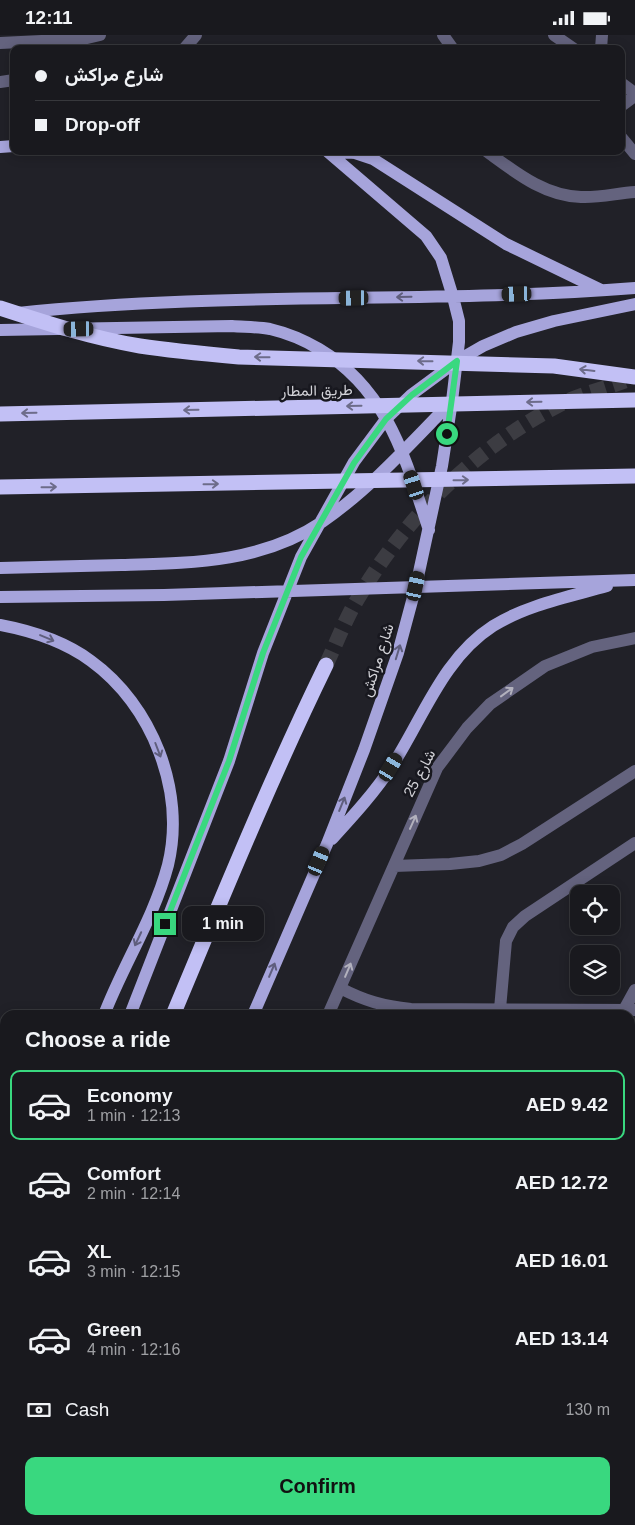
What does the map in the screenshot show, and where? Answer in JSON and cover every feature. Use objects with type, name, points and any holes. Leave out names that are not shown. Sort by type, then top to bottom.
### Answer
[{"type":"highway","points":[[0,308],[91,335],[140,346],[189,353],[239,357],[554,366],[632,378]]},
{"type":"highway","name":"طريق المطار","points":[[0,414],[635,400]]},
{"type":"highway","points":[[0,487],[635,476]]},
{"type":"highway","points":[[175,1010],[247,838],[293,733],[326,665]]},
{"type":"main road","name":"شارع مراكش","points":[[255,1010],[327,844],[364,750],[392,671],[416,586],[442,466],[457,361],[459,321],[441,258],[426,236],[333,155]]},
{"type":"main road","points":[[361,155],[373,159],[506,244],[601,291]]},
{"type":"main road","points":[[0,315],[56,309],[234,300],[453,297],[635,288]]},
{"type":"main road","points":[[132,1010],[229,761],[263,653],[287,591],[301,557],[354,463],[386,419],[412,395],[457,361],[483,346],[516,332],[554,321],[635,304]]},
{"type":"main road","points":[[0,330],[232,326],[270,329],[306,341],[338,360],[366,387],[403,451],[428,530]]},
{"type":"main road","points":[[0,568],[189,563],[250,554],[282,543],[321,522],[364,489],[452,401]]},
{"type":"main road","points":[[0,597],[164,595],[630,580]]},
{"type":"main road","points":[[327,844],[361,807],[391,767],[445,673],[474,641],[493,627],[521,611],[630,580]]},
{"type":"main road","points":[[0,625],[34,632],[62,644],[90,661],[115,683],[136,708],[153,736],[165,767],[171,799],[172,832],[168,864],[158,896],[106,1010]]},
{"type":"street","points":[[0,43],[83,39],[100,35]]},
{"type":"street","points":[[187,45],[196,35]]},
{"type":"street","points":[[554,35],[568,45]]},
{"type":"street","points":[[625,86],[635,95],[625,103]]},
{"type":"street","points":[[625,142],[635,154]]},
{"type":"street","points":[[492,155],[530,182],[559,194],[582,197],[635,192]]},
{"type":"street","name":"شارع 25","points":[[330,1010],[437,768],[467,728],[490,704],[545,666],[592,647],[635,638]]},
{"type":"street","points":[[394,866],[450,864],[479,861],[501,855],[522,844],[635,771]]},
{"type":"street","points":[[500,1009],[506,941],[513,927],[525,916],[635,843]]},
{"type":"street","points":[[340,988],[362,1000],[386,1007],[411,1009],[630,1010],[635,990]]},
{"type":"tunnel","points":[[326,665],[353,608],[376,570],[419,514],[443,489],[497,443],[527,423],[565,402],[625,381]]},
{"type":"route","points":[[165,924],[229,761],[263,653],[301,557],[354,463],[386,419],[412,395],[457,361],[447,434]]}]
